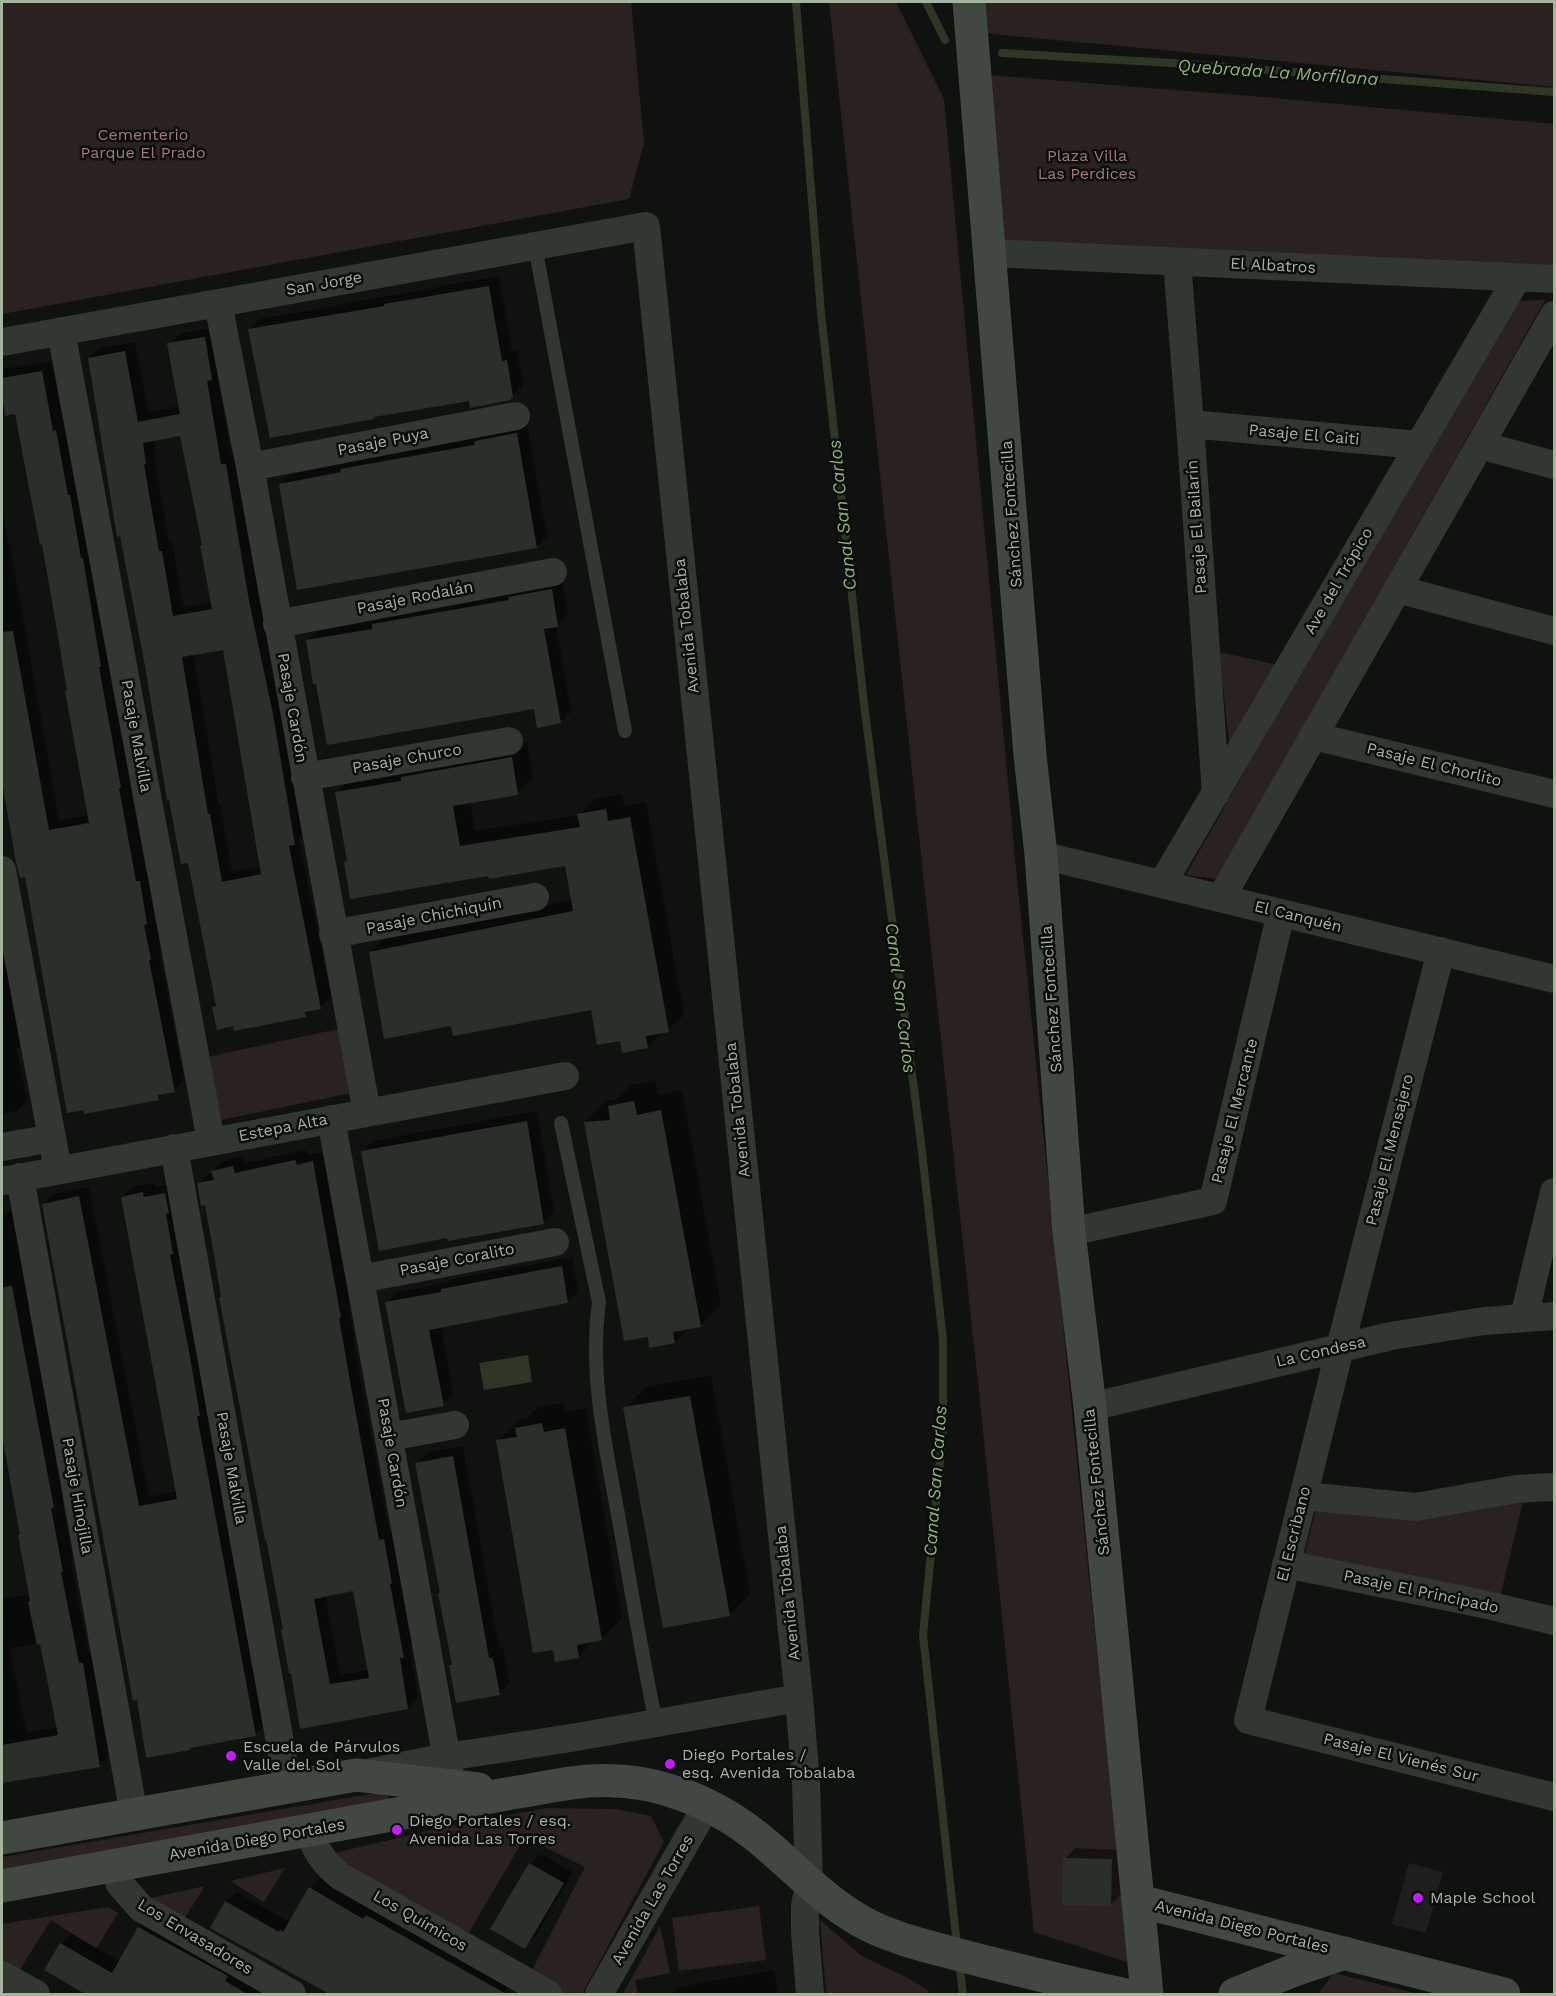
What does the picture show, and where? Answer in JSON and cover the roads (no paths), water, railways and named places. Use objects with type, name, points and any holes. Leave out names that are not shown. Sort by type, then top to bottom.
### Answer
[{"type":"street","name":"Sánchez Fontecilla","points":[[969,2],[1029,743],[1041,855],[1069,1232],[1090,1407],[1147,1995]]},
{"type":"street","name":"San Jorge","points":[[2,342],[646,226]]},
{"type":"street","name":"Avenida Tobalaba","points":[[646,226],[799,1698],[806,1782],[808,1884],[805,1932],[810,1995]]},
{"type":"street","name":"El Albatros","points":[[991,253],[1554,279]]},
{"type":"street","name":"Pasaje El Bailarín","points":[[1177,262],[1216,793]]},
{"type":"street","name":"Ave del Trópico","points":[[1162,884],[1517,278]]},
{"type":"street","name":"Pasaje Cardón","points":[[218,303],[250,467],[367,1113]]},
{"type":"street","points":[[1221,898],[1554,315]]},
{"type":"street","name":"Pasaje Malvilla","points":[[62,331],[211,1142]]},
{"type":"street","name":"Pasaje Puya","points":[[250,467],[516,416]]},
{"type":"street","name":"Pasaje El Caiti","points":[[1190,424],[1418,445]]},
{"type":"street","points":[[1480,445],[1554,465]]},
{"type":"street","name":"Pasaje Rodalán","points":[[277,624],[553,572]]},
{"type":"street","points":[[1397,589],[1554,631]]},
{"type":"street","name":"Pasaje El Chorlito","points":[[1314,736],[1554,794]]},
{"type":"street","name":"Pasaje Churco","points":[[305,777],[509,741]]},
{"type":"street","name":"El Canquén","points":[[1041,855],[1554,979]]},
{"type":"street","points":[[2,870],[58,1170]]},
{"type":"street","name":"Pasaje Chichiquín","points":[[333,934],[535,897]]},
{"type":"street","name":"Pasaje El Mercante","points":[[1069,1232],[1213,1201],[1281,913]]},
{"type":"street","name":"Pasaje El Mensajero","points":[[1340,1348],[1441,951]]},
{"type":"street","name":"Estepa Alta","points":[[11,1179],[565,1076]]},
{"type":"street","name":"Pasaje Cardón","points":[[331,1119],[450,1772]]},
{"type":"street","points":[[2,1147],[52,1138]]},
{"type":"street","name":"Pasaje Malvilla","points":[[174,1148],[288,1787]]},
{"type":"street","name":"Pasaje Hinojilla","points":[[11,1179],[134,1815]]},
{"type":"street","points":[[1524,1317],[1554,1192]]},
{"type":"street","name":"Pasaje Coralito","points":[[360,1279],[555,1242]]},
{"type":"street","name":"La Condesa","points":[[1090,1407],[1340,1348],[1443,1327],[1524,1317],[1554,1316]]},
{"type":"street","name":"El Escribano","points":[[1248,1720],[1340,1348]]},
{"type":"street","points":[[389,1437],[455,1425]]},
{"type":"street","points":[[1303,1496],[1416,1507],[1516,1489],[1554,1487]]},
{"type":"street","name":"Pasaje El Principado","points":[[1286,1564],[1483,1604],[1554,1622]]},
{"type":"street","name":"Avenida Diego Portales","points":[[356,1775],[409,1782],[656,1723],[799,1698]]},
{"type":"street","name":"Pasaje El Vienés Sur","points":[[1248,1720],[1554,1797]]},
{"type":"street","name":"Avenida Diego Portales","points":[[2,1838],[356,1775],[450,1772],[512,1793]]},
{"type":"street","name":"Avenida Diego Portales","points":[[2,1886],[512,1793],[590,1781],[612,1781],[663,1788],[707,1805],[739,1822],[833,1904],[863,1922],[897,1937],[1122,1995]]},
{"type":"street","points":[[357,1822],[384,1815],[393,1809],[402,1800],[409,1782]]},
{"type":"street","name":"Avenida Las Torres","points":[[599,1995],[707,1805]]},
{"type":"street","name":"Los Químicos","points":[[309,1831],[321,1858],[340,1876],[548,1995]]},
{"type":"street","name":"Los Envasadores","points":[[112,1866],[120,1884],[131,1899],[146,1912],[292,1995]]},
{"type":"street","name":"Avenida Diego Portales","points":[[1139,1901],[1504,1995]]},
{"type":"street","name":"Avenida Diego Portales","points":[[1235,1995],[1282,1983],[1345,1953]]},
{"type":"street","points":[[2,1975],[36,1995]]},
{"type":"lane","points":[[535,246],[625,731]]},
{"type":"lane","points":[[561,1123],[599,1302],[595,1331],[599,1410],[643,1662],[656,1723]]},
{"type":"waterway","name":"Canal San Carlos","points":[[796,2],[821,313],[864,704],[921,1143],[943,1340],[943,1430],[923,1635],[957,1946]]},
{"type":"waterway","name":"Quebrada La Morfilana","points":[[926,2],[945,40]]},
{"type":"waterway","name":"Quebrada La Morfilana","points":[[1002,53],[1187,64],[1554,92]]},
{"type":"waterway","name":"Canal San Carlos","points":[[959,1962],[963,1994]]},
{"type":"place","name":"Escuela de Párvulos Valle del Sol","points":[[231,1756]]},
{"type":"place","name":"Diego Portales / esq. Avenida Tobalaba","points":[[670,1764]]},
{"type":"place","name":"Diego Portales / esq. Avenida Las Torres","points":[[397,1830]]},
{"type":"place","name":"Maple School","points":[[1418,1898]]},
{"type":"park label","name":"Cementerio Parque El Prado","points":[[143,144]]},
{"type":"park label","name":"Plaza Villa Las Perdices","points":[[1087,165]]}]
